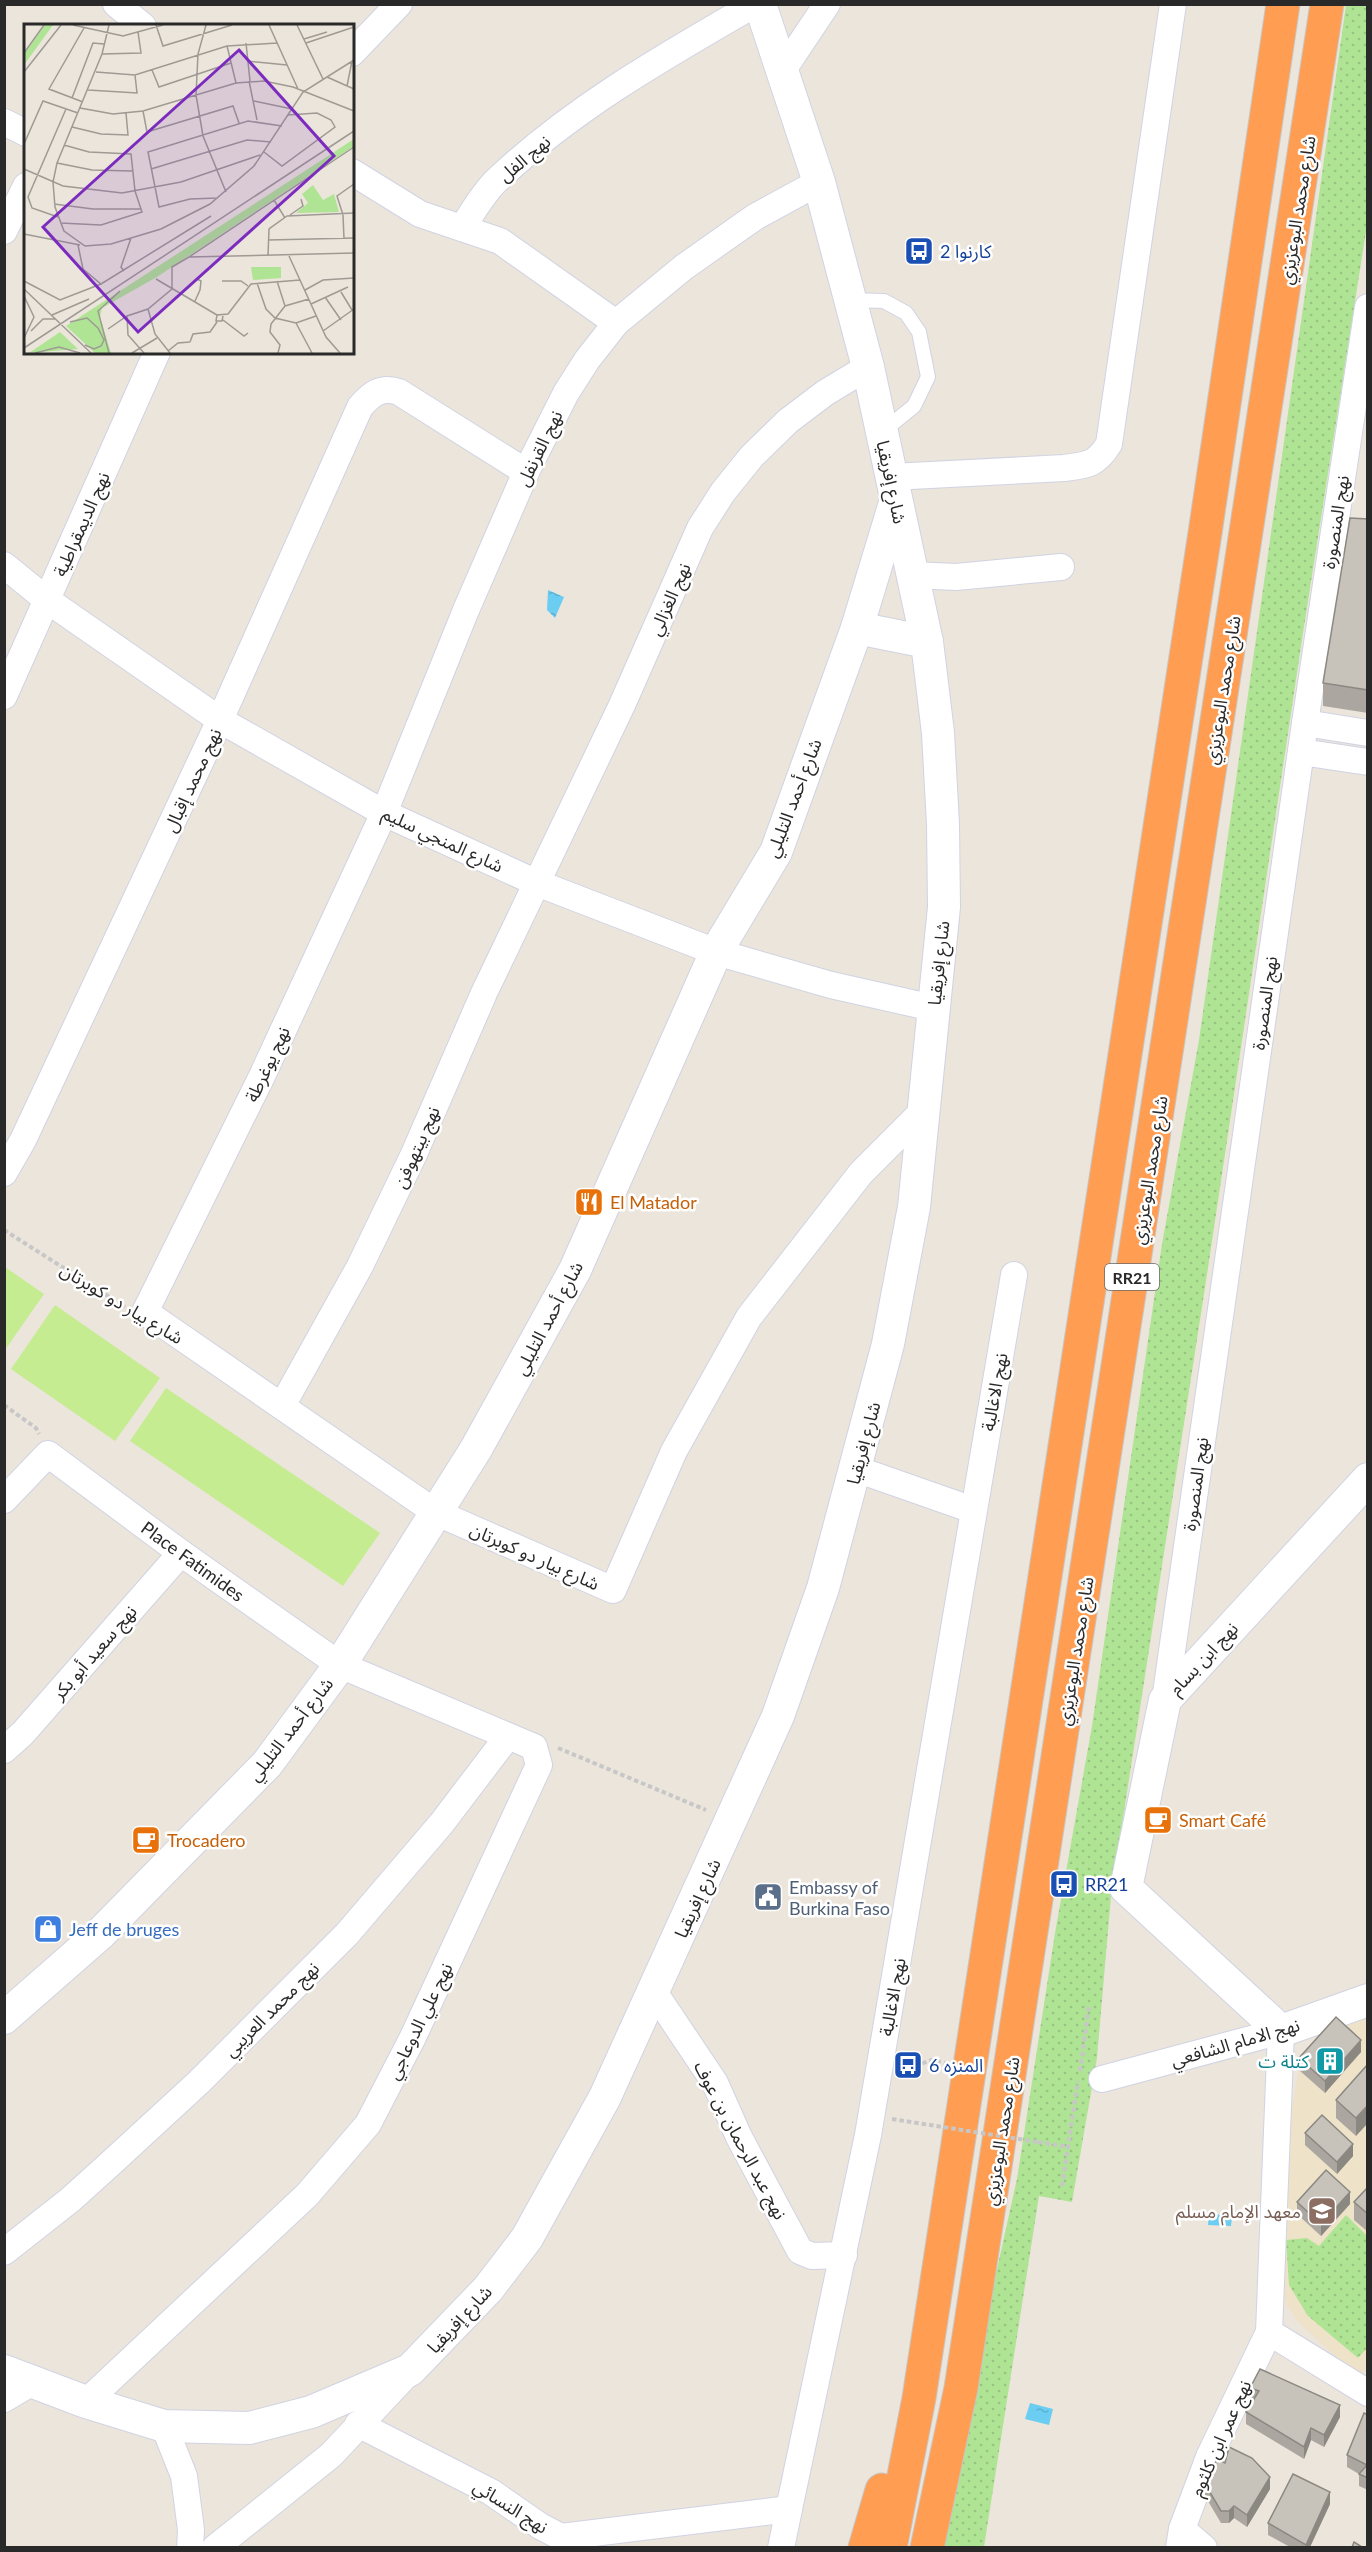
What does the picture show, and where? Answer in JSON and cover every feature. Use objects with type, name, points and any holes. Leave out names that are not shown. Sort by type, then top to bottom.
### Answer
[{"type":"highway","name":"RR21","points":[[890,2547],[921,2385],[970,2069],[1210,498],[1283,4]]},
{"type":"highway","name":"شارع محمد البوعزيزي","points":[[927,2547],[961,2388],[1327,4]]},
{"type":"highway","points":[[865,2547],[900,2430],[921,2385]]},
{"type":"highway","points":[[949,2547],[960,2454],[961,2388]]},
{"type":"street","points":[[354,51],[399,4]]},
{"type":"street","name":"نهج الفل","points":[[462,228],[495,181],[567,122],[644,68],[755,4]]},
{"type":"street","name":"شارع إفريقيا","points":[[13,2384],[86,2402],[164,2426],[249,2428],[311,2412],[410,2370],[488,2289],[527,2238],[606,2097],[778,1716],[824,1588],[888,1344],[914,1207],[944,907],[943,824],[938,733],[927,642],[868,367],[819,183],[759,4]]},
{"type":"street","points":[[783,70],[827,4]]},
{"type":"street","points":[[893,488],[1088,465],[1101,458],[1109,444],[1173,4]]},
{"type":"street","points":[[4,122],[24,132]]},
{"type":"street","points":[[354,173],[420,214],[500,242],[616,323]]},
{"type":"street","name":"نهج القرنفل","points":[[384,813],[526,472],[566,393],[587,360],[616,323],[684,267],[755,217],[819,183]]},
{"type":"street","points":[[4,231],[24,190]]},
{"type":"street","name":"نهج المنصورة","points":[[1165,1700],[1305,723],[1368,307]]},
{"type":"street","name":"نهج الديمقراطية","points":[[4,696],[156,354]]},
{"type":"street","name":"نهج الغزالي","points":[[537,883],[622,705],[700,528],[723,492],[752,456],[788,421],[825,393],[868,367]]},
{"type":"street","name":"نهج محمد إقبال","points":[[4,1173],[23,1140],[220,720],[360,407],[368,396],[380,390],[390,389],[399,392],[526,472]]},
{"type":"street","name":"شارع أحمد التليلي","points":[[4,2018],[100,1934],[267,1764],[340,1665],[476,1449],[575,1270],[716,952],[776,852],[857,628],[893,488]]},
{"type":"street","name":"شارع المنجي سليم","points":[[4,565],[47,600],[220,720],[384,813],[537,883],[716,952],[831,985],[933,1008]]},
{"type":"street","points":[[912,575],[956,577],[1061,567]]},
{"type":"street","points":[[857,628],[927,642]]},
{"type":"street","points":[[1305,723],[1368,733]]},
{"type":"street","points":[[1301,753],[1368,762]]},
{"type":"street","name":"نهج يوغرطة","points":[[145,1312],[262,1076],[384,813]]},
{"type":"street","name":"نهج بيتهوفن","points":[[282,1406],[360,1266],[537,883]]},
{"type":"street","name":"شارع بيار دو كوبرتان","points":[[145,1312],[435,1512],[613,1590],[674,1451],[749,1317],[861,1173],[923,1111]]},
{"type":"street","name":"نهج الاغالبة","points":[[789,2509],[844,2255],[878,2082],[1014,1275]]},
{"type":"street","points":[[4,1500],[48,1454]]},
{"type":"street","name":"Place Fatimides","points":[[48,1454],[181,1553],[340,1665]]},
{"type":"street","points":[[856,1469],[974,1509]]},
{"type":"street","name":"نهج ابن بسام","points":[[1281,2031],[1126,1888],[1126,1879],[1165,1700],[1368,1479]]},
{"type":"street","name":"نهج سعيد أبو بكر","points":[[4,1750],[22,1733],[181,1553]]},
{"type":"street","points":[[340,1665],[534,1747]]},
{"type":"street","name":"نهج محمد العريبي","points":[[4,2252],[70,2200],[199,2082],[346,1934],[441,1824],[508,1736]]},
{"type":"street","name":"نهج علي الدوعاجي","points":[[86,2402],[307,2195],[368,2124],[413,2037],[539,1765],[534,1747]]},
{"type":"street","name":"نهج عبد الرحمان بن عوف","points":[[654,1992],[715,2083],[739,2137],[800,2251],[812,2256],[844,2255]]},
{"type":"street","name":"نهج الامام الشافعي","points":[[1102,2079],[1281,2031],[1368,2000]]},
{"type":"street","points":[[1281,2031],[1269,2332],[1368,2393]]},
{"type":"street","name":"نهج عمر ابن كلثوم","points":[[1181,2538],[1209,2457],[1269,2332]]},
{"type":"street","points":[[215,2547],[331,2455],[410,2370]]},
{"type":"street","name":"نهج النسائي","points":[[358,2424],[491,2492],[540,2526],[561,2537],[789,2509]]},
{"type":"street","points":[[164,2426],[184,2476],[191,2530],[190,2547]]},
{"type":"street","points":[[781,2547],[789,2509]]},
{"type":"street","points":[[1181,2538],[1204,2547]]},
{"type":"lane","points":[[850,300],[884,301],[906,313],[919,332],[928,377],[914,406],[882,432]]},
{"type":"path","name":"شارع بيار دو كوبرتان","points":[[4,1230],[130,1310],[145,1312]]},
{"type":"path","points":[[4,1405],[36,1428],[48,1454]]},
{"type":"path","points":[[534,1747],[556,1747],[732,1821]]},
{"type":"path","points":[[1062,2186],[1089,2006]]},
{"type":"path","points":[[898,2072],[932,2060],[970,2069]]},
{"type":"path","points":[[892,2119],[1069,2146]]},
{"type":"shaded area","name":"معهد الإمام مسلم","points":[[1367,2018],[1368,2366],[1361,2374],[1333,2354],[1298,2322],[1276,2289],[1278,2183],[1299,2070],[1336,2029]]},
{"type":"green space","points":[[1346,5],[1367,5],[1367,225],[1111,1896],[1097,2058],[1072,2202],[1039,2196],[984,2547],[935,2548],[1017,2179],[1055,1933],[1092,1726],[1162,1244],[1199,1040]]},
{"type":"green space","points":[[5,1267],[44,1294],[5,1350]]},
{"type":"green space","points":[[55,1305],[160,1378],[115,1441],[11,1369]]},
{"type":"green space","points":[[166,1388],[380,1533],[343,1586],[130,1441]]},
{"type":"green space","points":[[1346,2215],[1367,2236],[1367,2348],[1358,2358],[1308,2316],[1289,2285],[1286,2240],[1307,2238],[1319,2246]]},
{"type":"water","points":[[548,590],[564,597],[555,618],[547,610]]},
{"type":"water","points":[[1209,2214],[1232,2215],[1231,2226],[1208,2225]]},
{"type":"water","points":[[1030,2403],[1053,2409],[1049,2425],[1025,2419]]},
{"type":"building","points":[[1350,518],[1368,519],[1368,690],[1323,683]]},
{"type":"building","name":"كتلة ت","points":[[1336,2017],[1361,2040],[1325,2081],[1299,2058]]},
{"type":"building","points":[[1368,2064],[1368,2105],[1356,2118],[1336,2100]]},
{"type":"building","points":[[1322,2115],[1353,2144],[1337,2162],[1305,2133]]},
{"type":"building","points":[[1326,2170],[1350,2192],[1321,2224],[1297,2202]]},
{"type":"building","points":[[1368,2187],[1368,2214],[1354,2202]]},
{"type":"building","points":[[1260,2369],[1340,2405],[1324,2435],[1311,2428],[1304,2447],[1246,2412],[1259,2391],[1250,2388]]},
{"type":"building","points":[[1364,2413],[1368,2415],[1368,2478],[1359,2474],[1367,2465],[1347,2455]]},
{"type":"building","points":[[1229,2447],[1252,2458],[1270,2477],[1247,2515],[1234,2506],[1229,2511],[1221,2511],[1205,2484],[1217,2459],[1225,2463]]},
{"type":"building","points":[[1293,2474],[1330,2492],[1306,2545],[1268,2523]]},
{"type":"building","points":[[1354,2542],[1362,2547],[1352,2547]]},
{"type":"place","name":"كارنوا 2","points":[[919,251]]},
{"type":"place","name":"El Matador","points":[[589,1202]]},
{"type":"place","name":"Smart Café","points":[[1158,1820]]},
{"type":"place","name":"Trocadero","points":[[146,1840]]},
{"type":"place","name":"RR21","points":[[1064,1884]]},
{"type":"place","name":"Embassy of Burkina Faso","points":[[768,1897]]},
{"type":"place","name":"Jeff de bruges","points":[[48,1929]]},
{"type":"place","name":"كتلة ت","points":[[1330,2061]]},
{"type":"place","name":"المنزه 6","points":[[908,2065]]},
{"type":"place","name":"معهد الإمام مسلم","points":[[1322,2211]]}]
